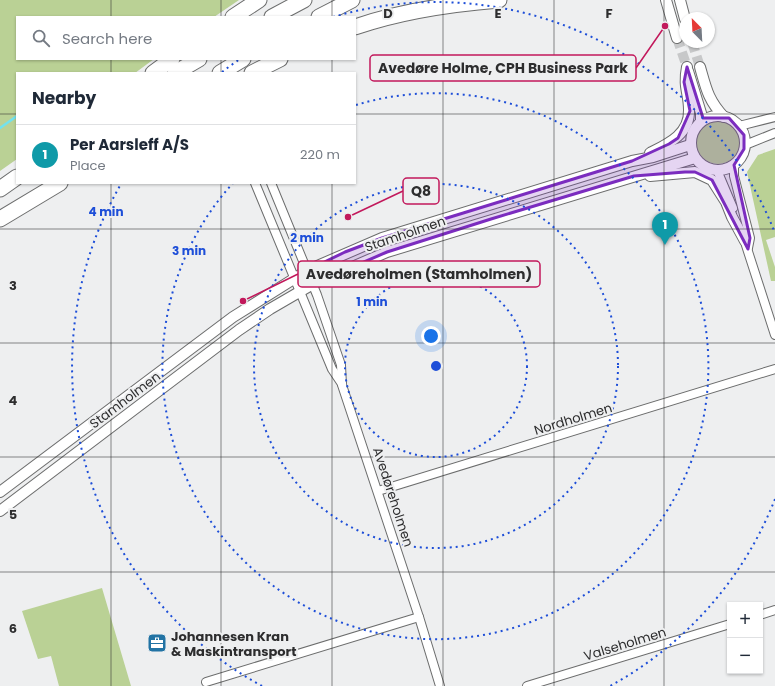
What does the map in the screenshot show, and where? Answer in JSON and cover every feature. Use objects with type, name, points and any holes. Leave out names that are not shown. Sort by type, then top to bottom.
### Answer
[{"type":"highway","points":[[235,16],[259,0]]},
{"type":"highway","points":[[274,16],[304,0]]},
{"type":"highway","points":[[321,16],[352,0]]},
{"type":"highway","points":[[356,27],[394,16],[454,4],[499,0]]},
{"type":"highway","points":[[154,72],[171,60]]},
{"type":"highway","points":[[177,72],[197,60]]},
{"type":"highway","points":[[222,72],[241,60]]},
{"type":"highway","points":[[254,72],[278,60]]},
{"type":"highway","points":[[0,219],[51,184]]},
{"type":"highway","points":[[0,219],[58,184]]},
{"type":"street","points":[[666,0],[678,38]]},
{"type":"street","points":[[680,0],[683,12]]},
{"type":"street","points":[[684,0],[684,12]]},
{"type":"street","points":[[700,66],[708,96],[714,106],[724,116],[739,126],[744,135],[745,145],[742,154],[734,165],[734,176],[750,238],[747,245]]},
{"type":"street","points":[[632,161],[678,138],[686,123],[690,111],[684,82],[687,67],[701,113],[701,121]]},
{"type":"street","points":[[724,116],[714,116],[701,121],[692,134],[690,145],[695,158],[703,166],[717,170],[734,165]]},
{"type":"street","points":[[739,126],[775,117]]},
{"type":"street","points":[[745,145],[775,133]]},
{"type":"street","name":"Stamholmen","points":[[0,492],[233,317],[294,277],[382,238],[632,161],[653,157],[690,145]]},
{"type":"street","name":"Stamholmen","points":[[0,511],[239,330],[313,284],[386,252],[695,158]]},
{"type":"street","points":[[717,170],[747,245],[775,335]]},
{"type":"street","points":[[634,176],[695,172],[712,180],[726,202],[747,245]]},
{"type":"street","name":"Avedøreholmen","points":[[255,184],[332,369],[342,385],[378,491],[440,686]]},
{"type":"street","name":"Avedøreholmen","points":[[271,184],[313,284],[341,365],[342,385]]},
{"type":"street","name":"Nordholmen","points":[[378,491],[775,369]]},
{"type":"street","points":[[763,614],[775,610]]},
{"type":"street","points":[[206,682],[419,617]]},
{"type":"street","name":"Valseholmen","points":[[527,686],[727,625]]},
{"type":"highlighted area","points":[[687,67],[703,118],[729,118],[744,135],[744,149],[734,165],[750,238],[748,249],[712,180],[695,172],[634,176],[387,252],[313,284],[308,270],[345,252],[382,238],[632,161],[669,144],[678,138],[690,111],[684,82]]},
{"type":"green space","points":[[0,0],[239,0],[215,16],[16,16],[16,60],[153,60],[136,72],[16,72],[16,160],[0,171]]},
{"type":"green space","points":[[714,120],[722,120],[734,126],[740,138],[740,146],[734,158],[722,164],[714,164],[702,158],[696,146],[696,138],[702,126]]},
{"type":"green space","points":[[775,149],[775,237],[766,240],[775,267],[775,281],[771,281],[747,172],[758,155]]},
{"type":"green space","points":[[102,588],[131,686],[59,686],[51,656],[38,659],[22,611]]},
{"type":"waterway","points":[[0,128],[16,117]]},
{"type":"tunnel","points":[[677,38],[687,67]]},
{"type":"tunnel","points":[[694,48],[700,67]]},
{"type":"place","name":"Avedøre Holme, CPH Business Park","points":[[665,26]]},
{"type":"place","name":"Q8","points":[[348,217]]},
{"type":"place","name":"Per Aarsleff A/S","points":[[665,245]]},
{"type":"place","name":"Avedøreholmen (Stamholmen)","points":[[243,301]]},
{"type":"place","name":"Johannesen Kran & Maskintransport","points":[[157,643]]}]
